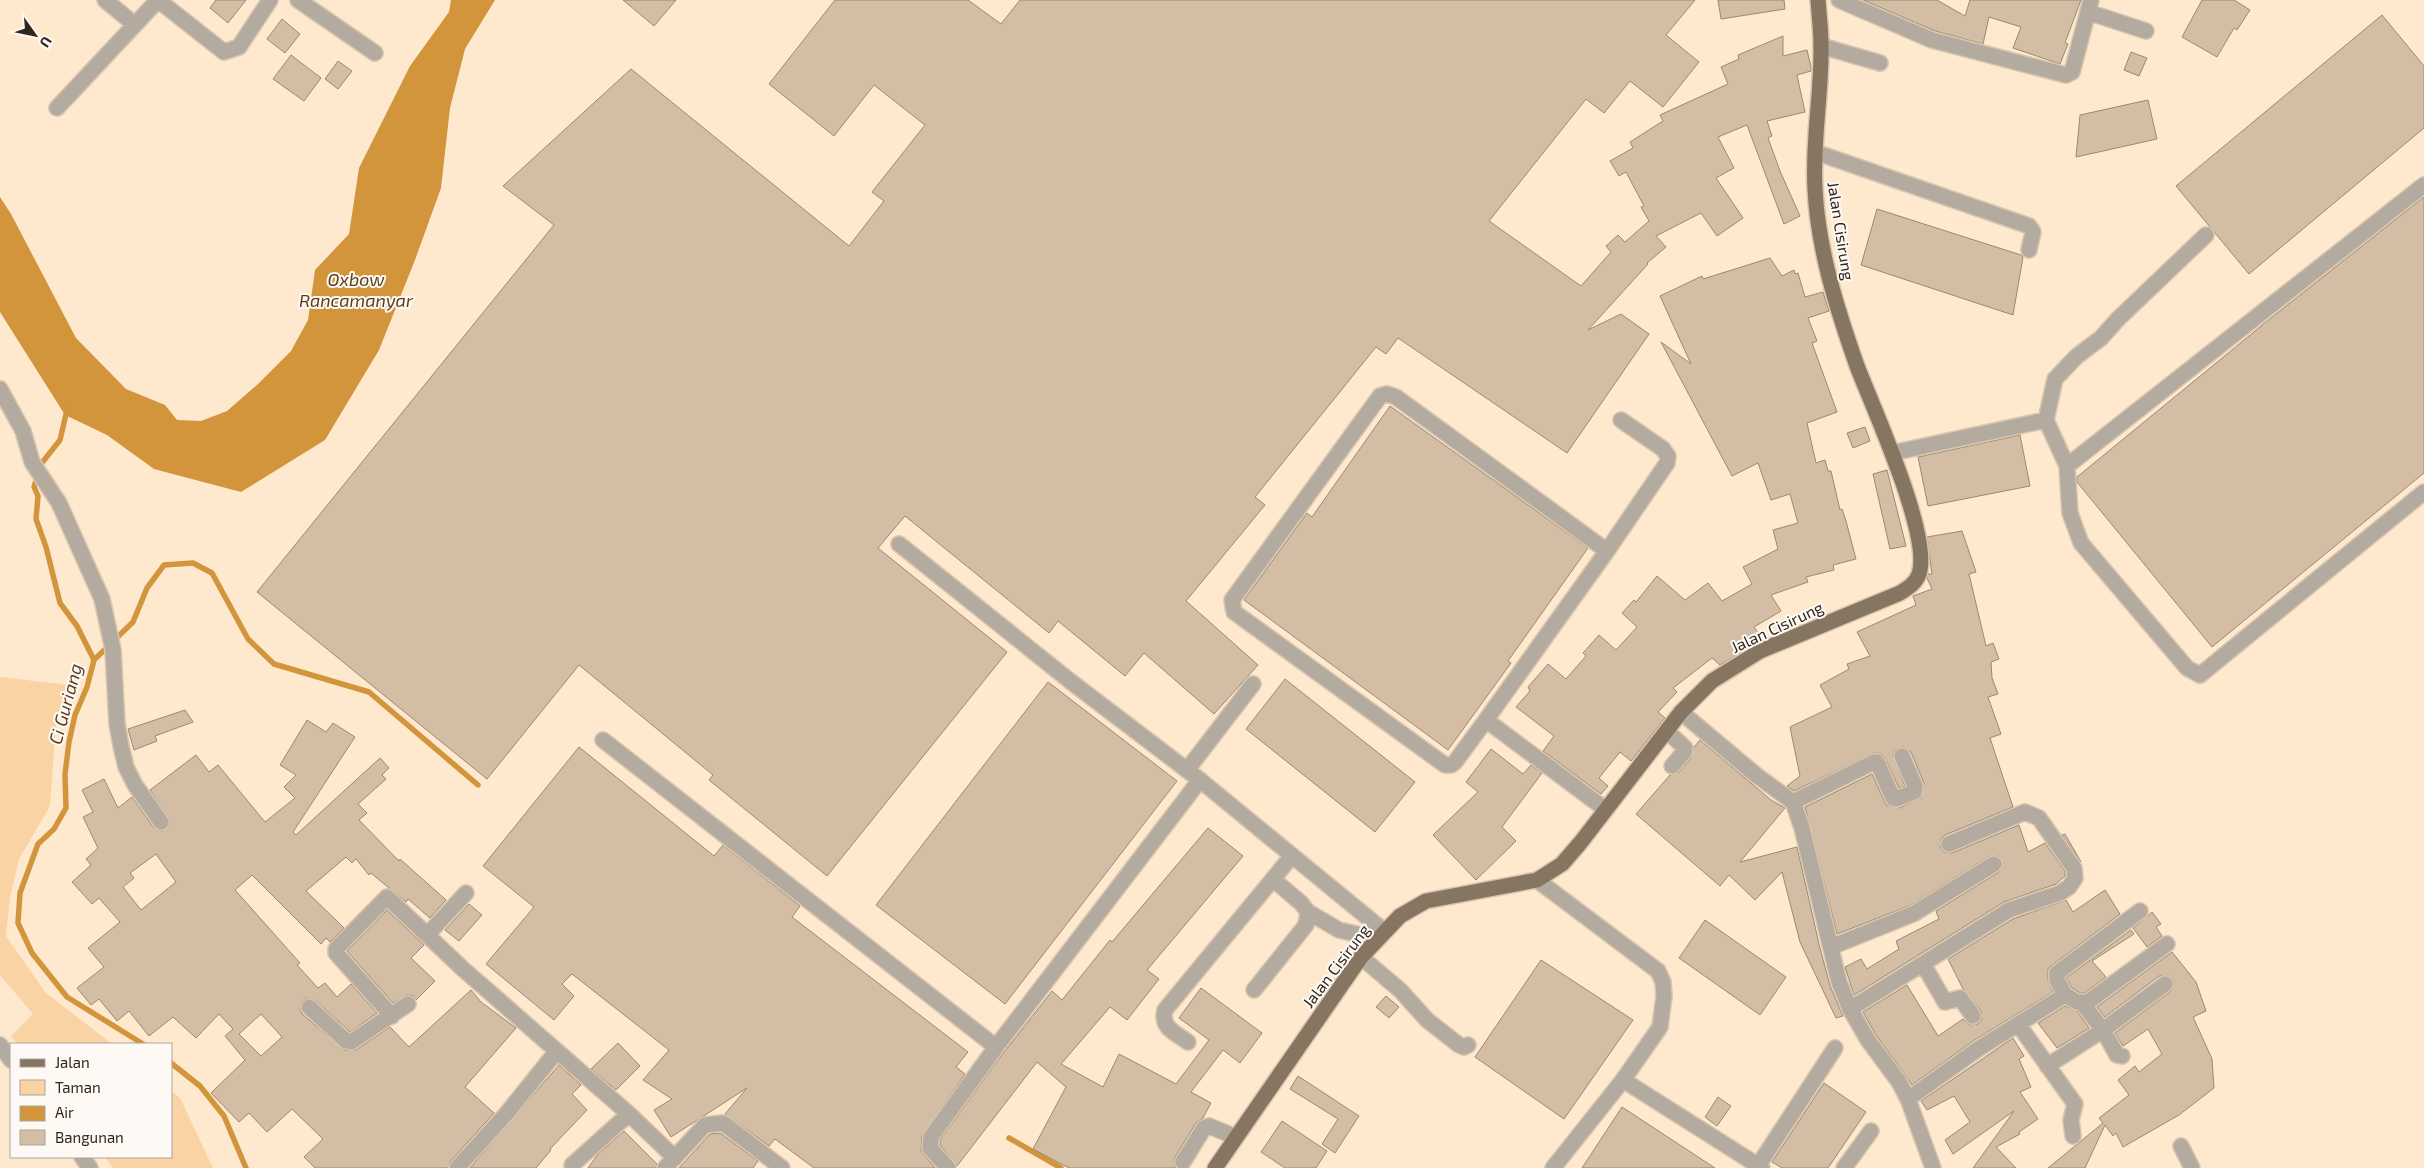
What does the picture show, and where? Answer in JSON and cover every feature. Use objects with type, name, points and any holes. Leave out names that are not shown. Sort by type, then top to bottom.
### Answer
[{"type":"main road","name":"Jalan Cisirung","points":[[1215,1168],[1362,957],[1381,935],[1411,908],[1426,902],[1537,880],[1562,864],[1681,712],[1712,681],[1768,648],[1900,592],[1912,584],[1918,576],[1921,564],[1921,544],[1892,453],[1858,366],[1832,288],[1815,190],[1815,152],[1821,46],[1818,0]]},
{"type":"street","points":[[105,0],[134,24]]},
{"type":"street","points":[[57,108],[158,0],[224,52],[233,51],[239,47],[270,0]]},
{"type":"street","points":[[298,0],[375,53]]},
{"type":"street","points":[[1839,0],[1932,40],[2066,74],[2072,72],[2090,6],[2146,31]]},
{"type":"street","points":[[1821,46],[1880,63]]},
{"type":"street","points":[[1815,152],[2031,227],[2033,232],[2029,250]]},
{"type":"street","points":[[2067,466],[2424,185]]},
{"type":"street","points":[[2206,235],[2118,318],[2101,338],[2077,356],[2055,379],[2046,420],[2067,466],[2070,513],[2081,543],[2187,668],[2200,675],[2424,492]]},
{"type":"street","points":[[0,389],[23,431],[32,462],[59,503],[102,599],[113,650],[117,724],[126,767],[142,795],[161,822]]},
{"type":"street","points":[[1608,551],[1396,397],[1387,394],[1380,396],[1232,600],[1234,612],[1445,765],[1451,765],[1486,720],[1608,551],[1667,463],[1668,456],[1663,449],[1621,420]]},
{"type":"street","points":[[1892,453],[2046,420]]},
{"type":"street","points":[[899,544],[1200,780],[1381,935]]},
{"type":"street","points":[[1187,770],[1253,684]]},
{"type":"street","points":[[1681,712],[1756,775],[1793,802],[1802,828],[1839,982],[1850,1009],[1868,1040],[1899,1082],[1908,1098],[1933,1168]]},
{"type":"street","points":[[1486,720],[1605,809]]},
{"type":"street","points":[[1667,731],[1685,748],[1684,752],[1672,766]]},
{"type":"street","points":[[603,740],[996,1047]]},
{"type":"street","points":[[1793,802],[1874,762],[1877,762],[1893,798],[1896,799],[1914,792],[1915,786],[1902,756]]},
{"type":"street","points":[[948,1168],[930,1148],[931,1137],[996,1047],[1200,780]]},
{"type":"street","points":[[1850,1009],[2009,910],[2060,894],[2069,887],[2075,878],[2074,868],[2039,818],[2031,813],[2025,812],[1949,844]]},
{"type":"street","points":[[1188,1042],[1165,1026],[1163,1018],[1165,1010],[1292,857]]},
{"type":"street","points":[[1831,948],[1913,914],[1994,864]]},
{"type":"street","points":[[1274,880],[1301,903],[1308,912],[1339,930],[1381,935]]},
{"type":"street","points":[[1537,880],[1658,971],[1663,982],[1664,996],[1660,1027],[1623,1080],[1553,1168]]},
{"type":"street","points":[[428,934],[466,893]]},
{"type":"street","points":[[392,1016],[336,953],[336,949],[387,897],[428,934],[462,969],[629,1114],[670,1163],[705,1125],[714,1122],[723,1123],[782,1168]]},
{"type":"street","points":[[2122,1056],[2117,1055],[2103,1030],[2083,1004],[2064,995],[2057,980],[2057,972],[2140,911]]},
{"type":"street","points":[[1254,990],[1306,925],[1308,912]]},
{"type":"street","points":[[2083,1004],[2167,944]]},
{"type":"street","points":[[1362,957],[1401,991],[1427,1020],[1459,1045],[1464,1047],[1468,1045]]},
{"type":"street","points":[[1923,964],[1946,1002],[1960,998],[1972,1016]]},
{"type":"street","points":[[2047,1066],[2103,1030],[2165,984]]},
{"type":"street","points":[[1908,1098],[2064,995]]},
{"type":"street","points":[[309,1007],[346,1041],[351,1042],[408,1004]]},
{"type":"street","points":[[2018,1024],[2075,1104],[2071,1120],[2073,1136]]},
{"type":"street","points":[[0,1045],[10,1059]]},
{"type":"street","points":[[1623,1080],[1760,1167],[1835,1048]]},
{"type":"street","points":[[457,1168],[508,1113],[557,1051]]},
{"type":"street","points":[[572,1165],[629,1114]]},
{"type":"street","points":[[1183,1162],[1204,1128],[1209,1126],[1236,1137]]},
{"type":"street","points":[[1844,1168],[1870,1130]]},
{"type":"street","points":[[2181,1146],[2192,1168]]},
{"type":"green space","points":[[0,677],[69,685],[56,723],[50,806],[19,859],[10,897],[6,936],[45,992],[111,1043],[16,1043],[11,1036],[33,1014],[0,975]]},
{"type":"green space","points":[[172,1092],[180,1098],[213,1168],[113,1168],[106,1158],[172,1158]]},
{"type":"water","name":"Oxbow Rancamanyar","points":[[451,0],[495,0],[465,49],[450,108],[441,188],[415,260],[379,350],[325,440],[241,492],[154,469],[107,435],[65,415],[0,312],[0,197],[11,214],[76,338],[126,389],[165,405],[177,420],[201,421],[227,411],[258,384],[291,351],[308,320],[315,270],[349,234],[359,168],[410,66],[449,12]]},
{"type":"building","points":[[216,0],[246,0],[228,23],[210,8]]},
{"type":"building","points":[[623,0],[676,0],[654,26]]},
{"type":"building","points":[[835,0],[968,0],[1001,24],[1020,0],[1695,0],[1666,35],[1699,62],[1663,107],[1630,81],[1604,113],[1586,99],[1489,221],[1581,286],[1611,252],[1606,246],[1618,235],[1625,242],[1649,221],[1641,207],[1644,206],[1626,172],[1619,176],[1610,161],[1633,148],[1630,142],[1663,121],[1660,115],[1728,84],[1721,67],[1739,59],[1738,55],[1783,36],[1783,56],[1807,50],[1811,67],[1811,71],[1797,75],[1805,112],[1767,121],[1772,136],[1768,138],[1800,216],[1784,224],[1747,125],[1718,137],[1734,168],[1716,178],[1743,218],[1717,236],[1701,213],[1656,236],[1666,247],[1647,263],[1588,330],[1621,314],[1649,334],[1567,453],[1398,338],[1386,354],[1376,347],[1255,497],[1265,505],[1186,601],[1258,665],[1214,714],[1144,653],[1125,676],[1058,621],[1049,633],[905,516],[878,548],[1007,652],[827,876],[709,780],[713,775],[579,665],[487,779],[257,592],[554,225],[503,186],[631,69],[849,246],[884,201],[872,192],[925,125],[874,85],[834,136],[769,84]]},
{"type":"building","points":[[1718,0],[1784,0],[1785,9],[1721,19]]},
{"type":"building","points":[[1863,0],[1937,0],[1965,16],[1970,0],[2081,0],[2065,43],[2068,44],[2060,64],[2013,48],[2021,27],[1989,17],[1983,44],[1935,31]]},
{"type":"building","points":[[2202,0],[2234,0],[2250,10],[2237,30],[2234,28],[2217,57],[2182,37]]},
{"type":"building","points":[[2382,15],[2424,66],[2424,128],[2249,274],[2176,186]]},
{"type":"building","points":[[282,19],[300,34],[285,53],[267,39]]},
{"type":"building","points":[[2131,52],[2147,58],[2139,76],[2124,70]]},
{"type":"building","points":[[291,55],[321,78],[304,101],[273,79]]},
{"type":"building","points":[[338,61],[352,71],[338,89],[325,79]]},
{"type":"building","points":[[2148,100],[2157,139],[2076,157],[2080,115]]},
{"type":"building","points":[[2424,197],[2424,473],[2212,647],[2077,482],[2077,477],[2266,322]]},
{"type":"building","points":[[1877,209],[2021,255],[2023,257],[2013,315],[1861,265]]},
{"type":"building","points":[[1770,258],[1782,276],[1794,270],[1795,274],[1798,273],[1805,297],[1823,292],[1829,311],[1808,318],[1817,341],[1812,343],[1837,412],[1807,423],[1816,463],[1825,460],[1828,471],[1831,471],[1840,510],[1842,509],[1846,521],[1856,559],[1833,565],[1834,570],[1806,577],[1808,582],[1771,595],[1781,611],[1754,627],[1763,640],[1720,665],[1712,658],[1673,688],[1677,692],[1658,712],[1665,718],[1631,761],[1620,752],[1599,778],[1608,786],[1601,794],[1543,751],[1554,736],[1516,707],[1530,691],[1528,687],[1548,664],[1566,679],[1586,656],[1583,653],[1599,635],[1616,650],[1637,627],[1622,613],[1634,600],[1636,602],[1657,576],[1685,600],[1708,583],[1722,601],[1752,584],[1743,567],[1778,549],[1773,530],[1798,523],[1790,494],[1771,500],[1758,463],[1732,476],[1661,342],[1691,364],[1660,296],[1702,276],[1703,279]]},
{"type":"building","points":[[1390,406],[1588,548],[1508,661],[1511,663],[1448,750],[1244,600],[1307,513],[1312,517]]},
{"type":"building","points":[[1865,427],[1870,441],[1853,448],[1847,433]]},
{"type":"building","points":[[2020,435],[2030,486],[1928,506],[1918,457]]},
{"type":"building","points":[[1887,470],[1906,546],[1890,549],[1873,474]]},
{"type":"building","points":[[1962,531],[1976,572],[1969,574],[1986,646],[1993,643],[1999,659],[1991,662],[1992,678],[1998,694],[1988,697],[2001,734],[1990,738],[2013,807],[1945,835],[1941,839],[1940,847],[1944,852],[1952,853],[2019,825],[2028,852],[2045,843],[2065,871],[2065,876],[2056,884],[2004,902],[1854,995],[1845,967],[1861,959],[1867,969],[1899,949],[1896,941],[1939,919],[1936,911],[1999,872],[2003,863],[1998,856],[1990,856],[1909,906],[1837,934],[1805,807],[1872,774],[1886,805],[1899,808],[1921,798],[1924,783],[1911,752],[1903,747],[1895,750],[1893,755],[1905,786],[1899,788],[1885,758],[1882,754],[1874,753],[1794,791],[1787,786],[1800,776],[1790,727],[1832,707],[1820,685],[1849,669],[1847,664],[1870,656],[1857,632],[1916,605],[1913,596],[1932,589],[1927,578],[1928,574],[1932,574],[1927,537]]},
{"type":"building","points":[[1285,679],[1415,782],[1375,832],[1246,729]]},
{"type":"building","points":[[1048,682],[1177,781],[1005,1004],[876,905]]},
{"type":"building","points":[[185,710],[193,722],[155,736],[157,741],[134,750],[128,729]]},
{"type":"building","points":[[307,720],[326,732],[333,723],[355,737],[293,832],[296,835],[380,758],[389,768],[382,775],[386,779],[358,804],[367,813],[359,820],[399,861],[400,859],[446,900],[430,918],[408,899],[406,902],[371,873],[369,875],[356,859],[352,863],[346,857],[306,891],[344,928],[330,942],[326,938],[321,944],[252,875],[235,890],[300,963],[297,965],[318,988],[325,983],[337,997],[351,984],[377,1013],[350,1032],[315,1000],[307,998],[302,1001],[300,1009],[302,1014],[344,1050],[356,1050],[390,1027],[409,1047],[471,990],[481,1002],[516,1028],[465,1087],[494,1113],[450,1162],[448,1168],[315,1168],[304,1157],[323,1139],[292,1109],[267,1132],[249,1113],[239,1122],[211,1093],[245,1060],[225,1036],[233,1029],[219,1014],[196,1038],[173,1017],[149,1036],[129,1011],[117,1021],[99,999],[91,1005],[77,988],[104,967],[88,948],[120,922],[99,898],[92,904],[72,882],[91,865],[86,859],[98,848],[83,817],[93,812],[82,790],[104,779],[118,808],[132,797],[153,827],[162,831],[169,826],[170,821],[150,790],[196,755],[209,772],[218,765],[265,822],[295,798],[284,787],[296,775],[280,765]],"holes":[[[156,854],[176,882],[141,910],[123,887],[134,878],[130,873]],[[261,1014],[282,1037],[261,1056],[239,1034]]]},
{"type":"building","points":[[1700,740],[1771,800],[1785,808],[1740,862],[1797,847],[1830,986],[1843,1016],[1836,1018],[1800,942],[1782,872],[1755,900],[1729,875],[1720,886],[1636,814],[1670,775],[1679,772],[1691,758],[1694,747]]},
{"type":"building","points":[[579,747],[714,856],[723,845],[800,906],[792,917],[968,1052],[956,1067],[965,1074],[922,1136],[921,1151],[935,1168],[814,1168],[775,1139],[769,1146],[725,1114],[747,1088],[671,1137],[654,1110],[672,1099],[643,1080],[669,1050],[572,974],[562,984],[574,996],[554,1020],[486,964],[534,907],[483,866]]},
{"type":"building","points":[[1491,749],[1523,774],[1531,765],[1542,773],[1502,827],[1516,841],[1476,880],[1433,835],[1478,792],[1466,782]]},
{"type":"building","points":[[1208,828],[1243,856],[1147,970],[1159,979],[1127,1020],[1110,1007],[1061,1064],[1103,1087],[1119,1054],[1176,1084],[1209,1040],[1179,1018],[1201,988],[1262,1033],[1240,1063],[1223,1050],[1191,1092],[1211,1103],[1203,1118],[1196,1123],[1175,1157],[1176,1168],[1069,1168],[1033,1149],[1066,1087],[1037,1062],[957,1166],[940,1145],[940,1140],[997,1061],[1052,991],[1062,1000],[1110,940],[1112,942]]},
{"type":"building","points":[[2065,834],[2081,862],[2062,835]]},
{"type":"building","points":[[2105,890],[2120,914],[2048,969],[2048,980],[2053,992],[1973,1041],[1912,1085],[1876,1035],[1863,1012],[1907,985],[1938,1036],[1963,1019],[1970,1025],[1978,1024],[1982,1019],[1981,1011],[1963,989],[1948,959],[2013,919],[2066,900],[2073,912]]},
{"type":"building","points":[[469,904],[482,915],[459,941],[445,930]]},
{"type":"building","points":[[387,910],[424,945],[411,958],[435,981],[416,1000],[413,996],[407,995],[393,1003],[347,951]]},
{"type":"building","points":[[2152,912],[2161,924],[2156,927],[2162,936],[2147,947],[2133,928]]},
{"type":"building","points":[[1705,920],[1786,977],[1760,1015],[1679,958]]},
{"type":"building","points":[[2131,930],[2134,934],[2092,961],[2106,977],[2085,993],[2080,993],[2072,988],[2066,978]]},
{"type":"building","points":[[2172,952],[2196,982],[2206,1011],[2193,1017],[2212,1059],[2214,1088],[2179,1115],[2123,1147],[2116,1133],[2113,1136],[2105,1125],[2085,1168],[2048,1168],[2103,1123],[2099,1118],[2129,1095],[2118,1080],[2135,1066],[2139,1072],[2162,1054],[2148,1029],[2123,1046],[2115,1033],[2171,991],[2174,982],[2169,976],[2159,976],[2105,1017],[2097,1007]]},
{"type":"building","points":[[1541,960],[1633,1020],[1564,1119],[1475,1057]]},
{"type":"building","points":[[1386,996],[1399,1007],[1389,1018],[1376,1007]]},
{"type":"building","points":[[2065,1006],[2077,1011],[2089,1028],[2057,1048],[2038,1023]]},
{"type":"building","points":[[2013,1038],[2024,1056],[2019,1059],[2031,1087],[2020,1092],[2038,1119],[2019,1132],[2020,1134],[1996,1147],[2016,1168],[1973,1168],[2014,1111],[1953,1154],[1945,1140],[1970,1122],[1954,1096],[1927,1110],[1921,1101]]},
{"type":"building","points":[[618,1043],[640,1066],[616,1090],[591,1069]]},
{"type":"building","points":[[559,1065],[581,1085],[572,1094],[587,1110],[550,1149],[536,1168],[470,1168]]},
{"type":"building","points":[[1298,1076],[1359,1116],[1335,1153],[1322,1144],[1338,1119],[1290,1089]]},
{"type":"building","points":[[1824,1083],[1866,1112],[1828,1168],[1782,1168],[1772,1162]]},
{"type":"building","points":[[1718,1097],[1731,1106],[1717,1126],[1705,1117]]},
{"type":"building","points":[[1622,1107],[1715,1168],[1582,1168]]},
{"type":"building","points":[[1282,1121],[1327,1151],[1316,1168],[1285,1168],[1261,1152]]},
{"type":"building","points":[[624,1131],[657,1164],[656,1168],[588,1168],[598,1154]]},
{"type":"building","points":[[720,1133],[758,1161],[753,1168],[679,1168],[710,1134]]},
{"type":"waterway","name":"Ci Guriang","points":[[67,410],[60,440],[41,464],[34,487],[38,496],[36,519],[46,547],[60,603],[77,626],[94,660],[87,687],[75,715],[69,742],[65,774],[66,808],[54,829],[38,844],[20,893],[18,923],[32,953],[67,997],[141,1043]]},
{"type":"waterway","points":[[94,660],[133,622],[147,588],[164,565],[193,563],[212,573],[248,639],[274,664],[369,692],[478,785]]},
{"type":"waterway","name":"Ci Guriang","points":[[172,1064],[200,1086],[224,1116],[246,1168]]},
{"type":"waterway","points":[[1009,1138],[1061,1168]]}]
